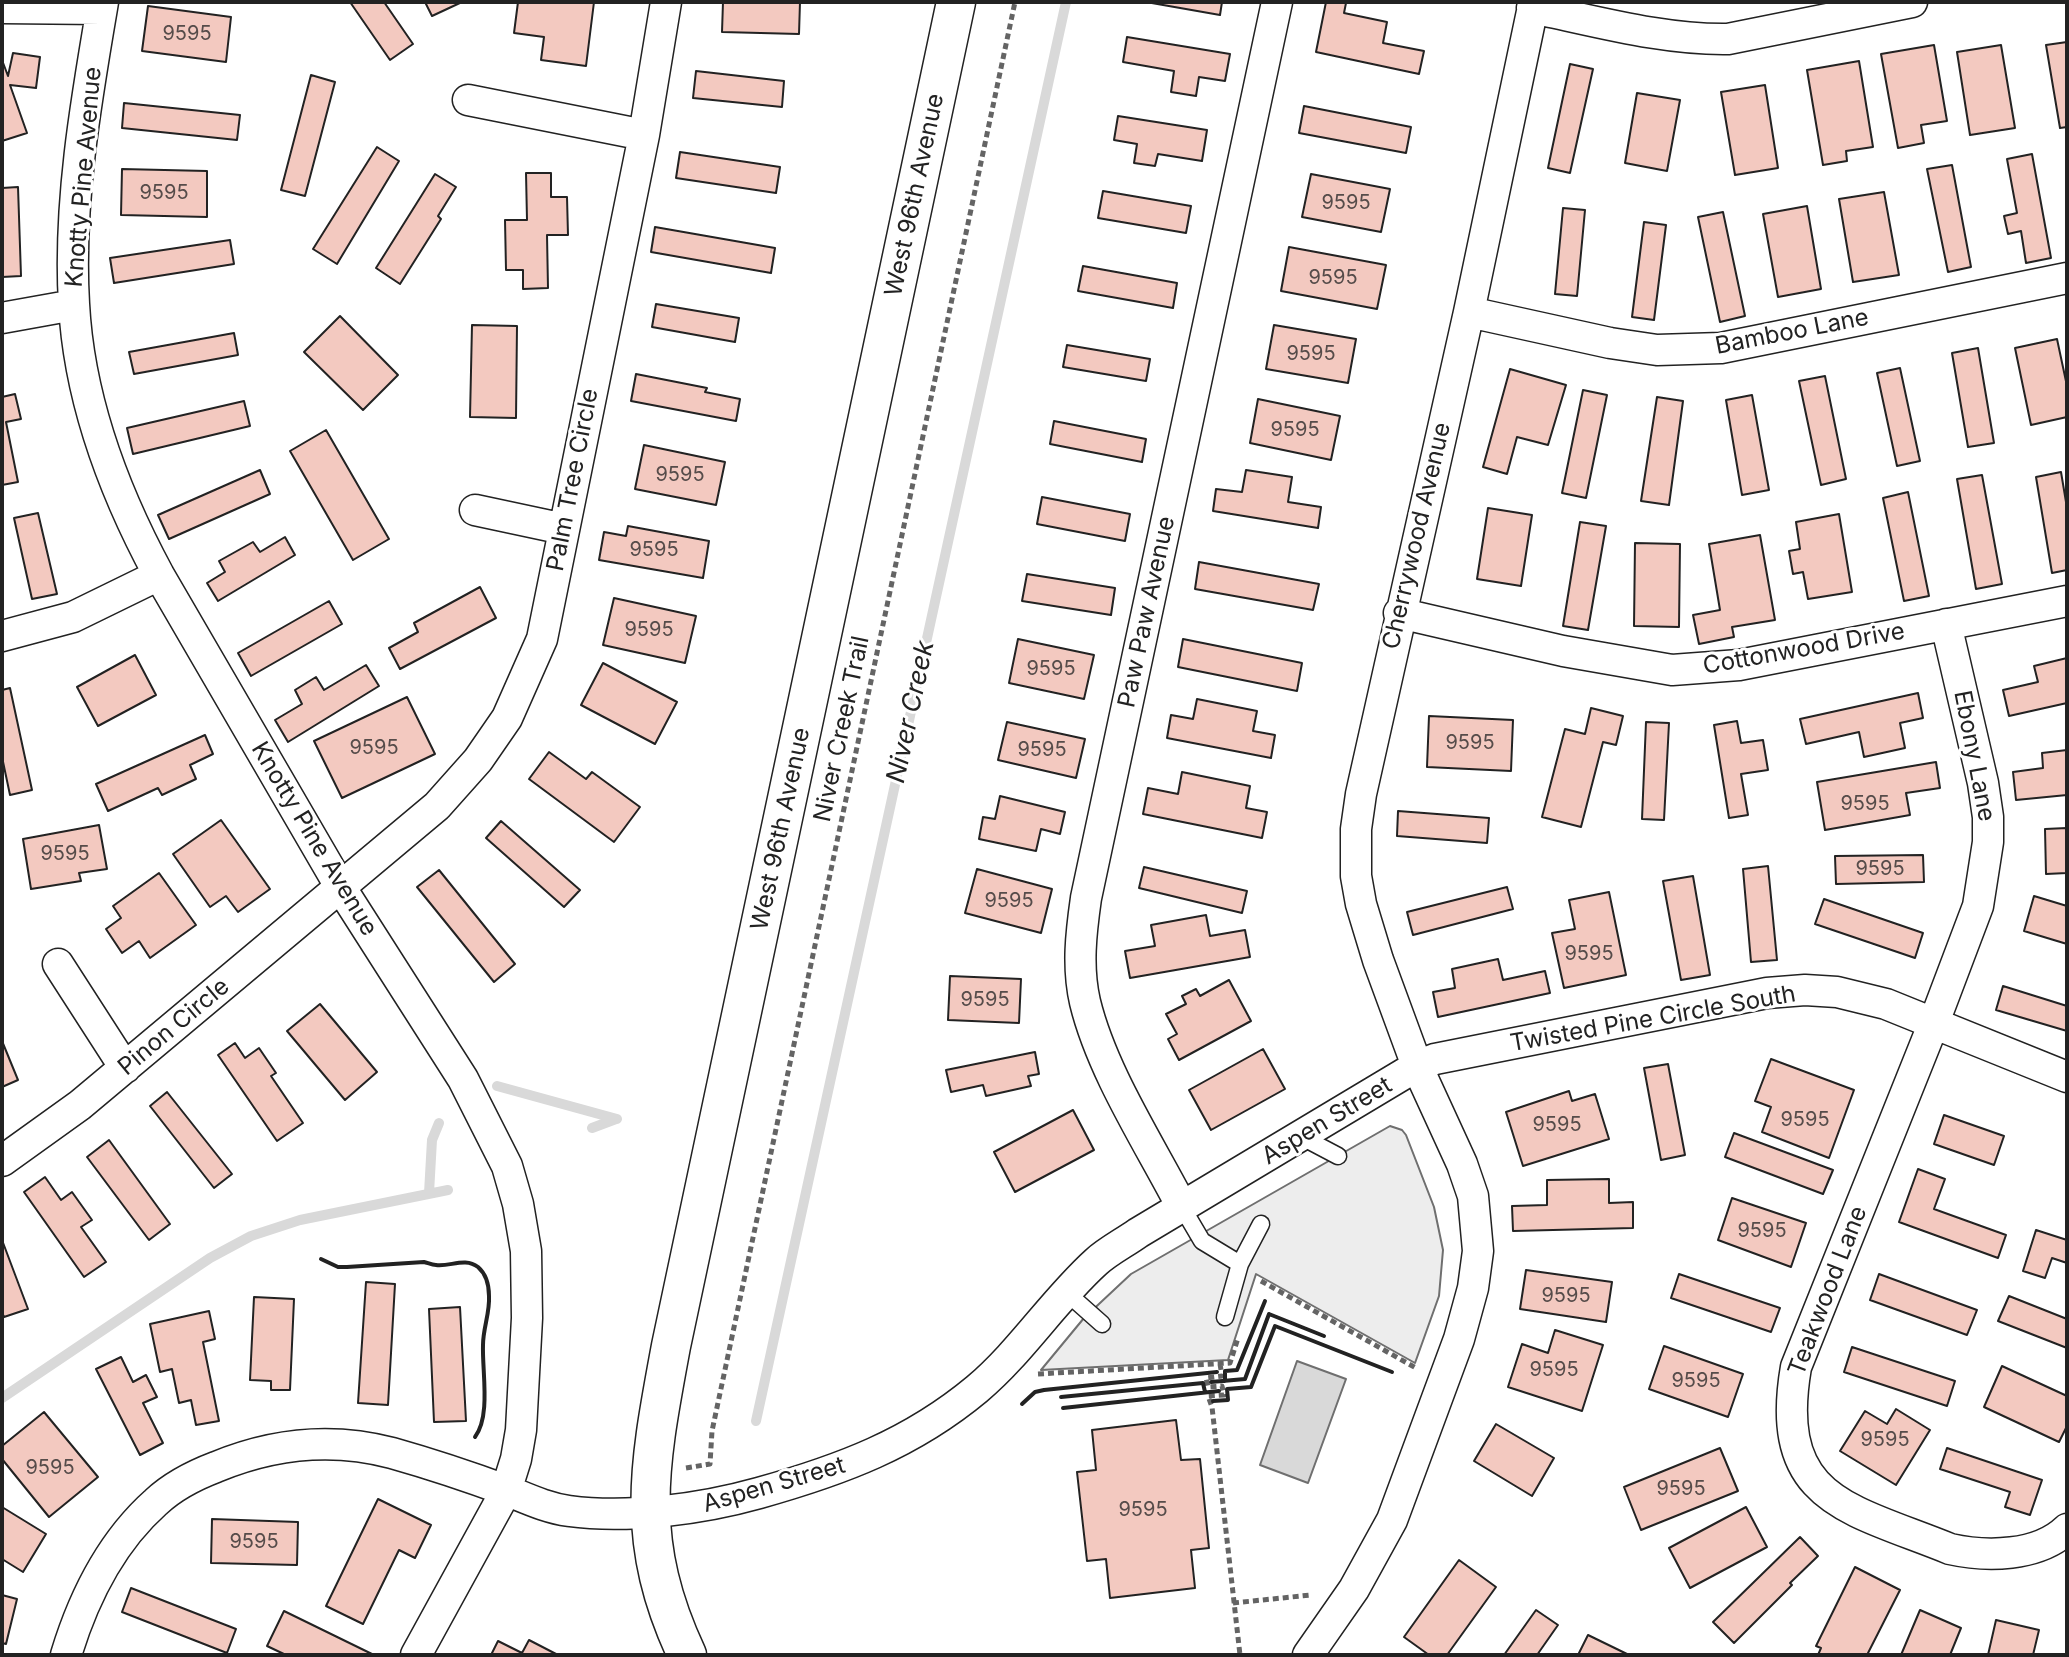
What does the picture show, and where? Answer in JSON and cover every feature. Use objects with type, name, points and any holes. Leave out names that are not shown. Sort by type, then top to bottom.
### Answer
[{"type":"street","name":"Palm Tree Circle","points":[[341,888],[437,806],[478,760],[507,718],[542,639],[644,135],[666,2]]},
{"type":"street","name":"West 96th Avenue","points":[[687,1655],[660,1587],[653,1548],[650,1511],[653,1446],[671,1346],[956,2]]},
{"type":"street","name":"Paw Paw Avenue","points":[[1182,1207],[1096,1038],[1085,1000],[1080,941],[1089,882],[1277,2]]},
{"type":"street","points":[[1533,5],[1653,33],[1728,39],[1912,2]]},
{"type":"street","name":"Cherrywood Avenue","points":[[1324,1649],[1392,1520],[1459,1339],[1473,1288],[1478,1251],[1473,1196],[1462,1164],[1417,1066],[1361,904],[1356,876],[1356,829],[1399,613],[1469,312],[1533,5]]},
{"type":"street","points":[[2,8],[102,6]]},
{"type":"street","name":"Knotty Pine Avenue","points":[[102,6],[83,134],[74,237],[74,305],[81,357],[105,458],[137,534],[159,575],[341,888],[463,1079],[507,1166],[518,1204],[526,1251],[527,1318],[521,1430],[516,1459],[506,1491],[416,1655]]},
{"type":"street","points":[[468,100],[644,135]]},
{"type":"street","name":"Bamboo Lane","points":[[1469,312],[1610,343],[1657,350],[1721,348],[2067,278]]},
{"type":"street","points":[[2,318],[74,305]]},
{"type":"street","points":[[475,510],[564,529]]},
{"type":"street","points":[[2,636],[73,617],[159,575]]},
{"type":"street","name":"Cottonwood Drive","points":[[1399,613],[1563,651],[1672,670],[1739,665],[2067,601]]},
{"type":"street","name":"Ebony Lane","points":[[1933,1025],[1978,906],[1988,842],[1983,783],[1946,624]]},
{"type":"street","name":"Pinon Circle","points":[[2,1161],[80,1105],[341,888]]},
{"type":"street","points":[[58,964],[125,1068]]},
{"type":"street","name":"Twisted Pine Circle South","points":[[1417,1066],[1435,1059],[1767,993],[1805,990],[1837,992],[1886,1004],[2067,1077]]},
{"type":"street","name":"Teakwood Lane","points":[[1933,1025],[1796,1367],[1791,1392],[1796,1445],[1814,1483],[1838,1503],[1950,1549],[1967,1553],[2010,1552],[2037,1545],[2067,1529]]},
{"type":"street","name":"Aspen Street","points":[[66,1655],[98,1576],[123,1537],[157,1500],[193,1476],[284,1446],[308,1443],[347,1445],[391,1453],[536,1503],[567,1511],[600,1513],[704,1508],[876,1455],[930,1424],[979,1387],[1097,1261],[1417,1066]]},
{"type":"lane","points":[[1302,1137],[1338,1156]]},
{"type":"lane","points":[[1182,1207],[1202,1241],[1240,1264]]},
{"type":"lane","points":[[1225,1317],[1240,1264],[1261,1224]]},
{"type":"lane","points":[[1066,1292],[1102,1324]]},
{"type":"path","name":"Niver Creek Trail","points":[[710,1464],[715,1415],[1015,2]]},
{"type":"path","points":[[1220,1364],[1222,1376],[1206,1378],[1208,1387],[1222,1386],[1224,1395],[1208,1396],[1212,1407],[1240,1655]]},
{"type":"path","points":[[1233,1603],[1324,1594]]},
{"type":"shaded area","points":[[1390,1126],[1406,1135],[1434,1207],[1443,1250],[1439,1296],[1415,1363],[1256,1274],[1228,1360],[1041,1370],[1084,1318],[1131,1274]]},
{"type":"shaded area","points":[[1297,1361],[1346,1379],[1308,1483],[1260,1465]]},
{"type":"building","points":[[350,2],[384,2],[413,44],[390,60]]},
{"type":"building","points":[[425,2],[462,2],[432,16]]},
{"type":"building","points":[[518,2],[594,2],[586,66],[541,60],[544,37],[514,33]]},
{"type":"building","points":[[723,2],[800,2],[799,34],[722,32]]},
{"type":"building","points":[[1146,2],[1222,2],[1220,15]]},
{"type":"building","points":[[1326,2],[1346,3],[1344,13],[1387,22],[1383,43],[1424,51],[1419,74],[1316,52]]},
{"type":"building","points":[[148,6],[231,17],[226,62],[142,51]]},
{"type":"building","points":[[1127,37],[1230,54],[1225,81],[1199,77],[1196,96],[1171,92],[1174,71],[1123,62]]},
{"type":"building","points":[[2067,42],[2067,127],[2060,128],[2046,45]]},
{"type":"building","points":[[1934,45],[1947,121],[1921,125],[1924,143],[1898,148],[1881,54]]},
{"type":"building","points":[[2001,45],[2015,128],[1970,135],[1957,52]]},
{"type":"building","points":[[13,53],[40,57],[36,88],[10,85],[27,133],[2,141],[2,60],[8,76]]},
{"type":"building","points":[[1859,61],[1873,147],[1846,151],[1847,161],[1823,165],[1807,70]]},
{"type":"building","points":[[1570,64],[1593,69],[1570,173],[1548,168]]},
{"type":"building","points":[[696,71],[784,81],[782,107],[693,98]]},
{"type":"building","points":[[311,75],[335,82],[305,196],[281,190]]},
{"type":"building","points":[[1765,85],[1778,168],[1735,175],[1721,92]]},
{"type":"building","points":[[1637,93],[1680,100],[1667,171],[1625,163]]},
{"type":"building","points":[[124,103],[240,115],[237,140],[122,128]]},
{"type":"building","points":[[1304,106],[1411,127],[1406,153],[1299,133]]},
{"type":"building","points":[[1118,116],[1207,130],[1202,161],[1158,154],[1155,166],[1134,163],[1137,144],[1114,140]]},
{"type":"building","points":[[377,147],[399,161],[337,264],[313,249]]},
{"type":"building","points":[[680,152],[780,167],[776,193],[676,178]]},
{"type":"building","points":[[2032,154],[2051,258],[2026,263],[2021,231],[2008,234],[2004,216],[2017,213],[2007,159]]},
{"type":"building","points":[[1952,165],[1971,267],[1948,272],[1927,169]]},
{"type":"building","points":[[122,169],[207,171],[207,217],[121,215]]},
{"type":"building","points":[[526,173],[551,173],[551,197],[567,197],[568,235],[547,235],[548,288],[523,289],[523,270],[506,270],[505,220],[527,220]]},
{"type":"building","points":[[435,174],[456,187],[438,216],[441,219],[400,284],[376,268]]},
{"type":"building","points":[[1311,174],[1390,189],[1381,232],[1302,217]]},
{"type":"building","points":[[18,187],[21,276],[2,277],[2,188]]},
{"type":"building","points":[[1103,191],[1191,206],[1186,233],[1098,218]]},
{"type":"building","points":[[1884,192],[1899,275],[1853,282],[1839,199]]},
{"type":"building","points":[[1807,206],[1821,289],[1778,297],[1763,214]]},
{"type":"building","points":[[1563,208],[1585,210],[1577,296],[1555,294]]},
{"type":"building","points":[[1723,212],[1745,316],[1720,322],[1698,217]]},
{"type":"building","points":[[1644,222],[1666,225],[1654,320],[1632,317]]},
{"type":"building","points":[[655,227],[775,248],[771,273],[651,252]]},
{"type":"building","points":[[230,240],[234,264],[114,283],[110,258]]},
{"type":"building","points":[[1289,247],[1386,265],[1377,309],[1281,291]]},
{"type":"building","points":[[1083,266],[1177,283],[1173,308],[1078,291]]},
{"type":"building","points":[[656,304],[739,318],[735,342],[652,327]]},
{"type":"building","points":[[340,316],[398,375],[363,410],[304,352]]},
{"type":"building","points":[[472,325],[517,326],[516,418],[470,417]]},
{"type":"building","points":[[1274,325],[1356,339],[1348,383],[1266,369]]},
{"type":"building","points":[[234,333],[238,355],[134,374],[129,352]]},
{"type":"building","points":[[2057,339],[2067,386],[2067,417],[2031,425],[2015,348]]},
{"type":"building","points":[[1067,345],[1150,359],[1146,381],[1063,367]]},
{"type":"building","points":[[1978,348],[1994,443],[1968,447],[1952,353]]},
{"type":"building","points":[[1900,368],[1920,461],[1897,466],[1877,373]]},
{"type":"building","points":[[1510,369],[1566,385],[1548,445],[1517,437],[1507,474],[1483,467]]},
{"type":"building","points":[[636,374],[707,388],[705,392],[740,399],[736,421],[631,401]]},
{"type":"building","points":[[1825,376],[1846,479],[1821,485],[1799,381]]},
{"type":"building","points":[[1583,390],[1607,395],[1586,498],[1562,493]]},
{"type":"building","points":[[15,394],[21,419],[6,422],[18,482],[2,485],[2,397]]},
{"type":"building","points":[[1752,395],[1769,490],[1742,495],[1726,400]]},
{"type":"building","points":[[1657,397],[1683,401],[1669,505],[1641,501]]},
{"type":"building","points":[[1258,399],[1340,416],[1331,460],[1250,443]]},
{"type":"building","points":[[244,401],[250,426],[133,454],[127,428]]},
{"type":"building","points":[[1054,421],[1146,439],[1142,462],[1050,444]]},
{"type":"building","points":[[326,430],[389,539],[353,560],[290,451]]},
{"type":"building","points":[[644,445],[725,462],[716,505],[635,489]]},
{"type":"building","points":[[260,470],[270,494],[169,539],[158,515]]},
{"type":"building","points":[[1246,470],[1292,477],[1288,502],[1321,507],[1318,528],[1213,511],[1216,489],[1242,492]]},
{"type":"building","points":[[2061,472],[2067,508],[2067,570],[2052,573],[2036,477]]},
{"type":"building","points":[[1982,475],[2002,584],[1976,589],[1957,479]]},
{"type":"building","points":[[1908,492],[1929,596],[1904,601],[1883,498]]},
{"type":"building","points":[[1042,497],[1130,514],[1125,541],[1037,524]]},
{"type":"building","points":[[1488,508],[1532,515],[1521,586],[1477,579]]},
{"type":"building","points":[[38,513],[57,594],[32,599],[14,518]]},
{"type":"building","points":[[1839,514],[1852,592],[1808,599],[1803,572],[1793,574],[1789,551],[1800,549],[1796,522]]},
{"type":"building","points":[[1580,522],[1606,526],[1588,630],[1563,626]]},
{"type":"building","points":[[628,526],[709,541],[703,578],[599,560],[604,532],[626,536]]},
{"type":"building","points":[[1760,535],[1775,620],[1732,627],[1734,637],[1699,644],[1693,615],[1720,610],[1709,544]]},
{"type":"building","points":[[285,537],[295,555],[218,601],[207,583],[225,572],[219,561],[253,542],[260,552]]},
{"type":"building","points":[[1635,543],[1680,544],[1679,627],[1634,626]]},
{"type":"building","points":[[1199,562],[1319,584],[1313,610],[1195,589]]},
{"type":"building","points":[[1027,574],[1115,588],[1111,615],[1022,601]]},
{"type":"building","points":[[480,587],[496,618],[400,669],[389,648],[418,632],[414,623]]},
{"type":"building","points":[[614,598],[696,616],[685,663],[603,645]]},
{"type":"building","points":[[329,601],[342,624],[251,676],[238,653]]},
{"type":"building","points":[[1018,639],[1094,655],[1084,699],[1009,683]]},
{"type":"building","points":[[1183,639],[1302,663],[1297,691],[1178,667]]},
{"type":"building","points":[[135,655],[156,695],[98,726],[77,687]]},
{"type":"building","points":[[2067,658],[2067,703],[2009,716],[2003,690],[2038,682],[2034,666]]},
{"type":"building","points":[[603,663],[677,702],[655,744],[581,705]]},
{"type":"building","points":[[366,665],[379,686],[288,742],[275,720],[302,704],[295,690],[316,677],[324,690]]},
{"type":"building","points":[[10,688],[32,790],[10,795],[2,757],[2,690]]},
{"type":"building","points":[[1918,693],[1923,718],[1900,723],[1905,748],[1864,757],[1859,732],[1806,744],[1800,719]]},
{"type":"building","points":[[407,697],[435,754],[342,798],[314,741]]},
{"type":"building","points":[[1197,699],[1257,711],[1253,731],[1275,735],[1271,758],[1167,738],[1171,715],[1193,719]]},
{"type":"building","points":[[1591,708],[1623,716],[1616,745],[1603,742],[1581,827],[1542,817],[1565,729],[1585,734]]},
{"type":"building","points":[[1429,716],[1513,720],[1511,771],[1427,767]]},
{"type":"building","points":[[1737,721],[1741,743],[1763,740],[1768,770],[1741,774],[1748,815],[1729,818],[1714,725]]},
{"type":"building","points":[[1007,722],[1085,739],[1076,778],[998,760]]},
{"type":"building","points":[[1646,722],[1669,723],[1664,820],[1642,819]]},
{"type":"building","points":[[205,735],[213,754],[190,765],[196,779],[162,795],[158,788],[108,811],[96,784]]},
{"type":"building","points":[[2067,750],[2067,795],[2016,800],[2013,772],[2043,768],[2042,753]]},
{"type":"building","points":[[549,752],[586,779],[592,772],[640,807],[614,842],[529,779]]},
{"type":"building","points":[[1936,762],[1940,788],[1906,793],[1910,815],[1825,830],[1817,782]]},
{"type":"building","points":[[1182,772],[1250,786],[1246,808],[1267,812],[1262,838],[1143,814],[1148,788],[1178,794]]},
{"type":"building","points":[[1000,796],[1065,812],[1060,834],[1041,829],[1036,851],[979,839],[983,817],[995,819]]},
{"type":"building","points":[[1398,811],[1489,818],[1487,843],[1397,836]]},
{"type":"building","points":[[221,820],[270,889],[238,912],[226,896],[210,907],[173,854]]},
{"type":"building","points":[[501,821],[580,890],[564,907],[486,838]]},
{"type":"building","points":[[99,825],[107,869],[79,873],[81,881],[31,889],[23,839]]},
{"type":"building","points":[[2067,828],[2067,873],[2046,874],[2045,829]]},
{"type":"building","points":[[1923,855],[1924,882],[1836,884],[1835,856]]},
{"type":"building","points":[[1768,866],[1777,960],[1751,962],[1743,869]]},
{"type":"building","points":[[1144,867],[1247,891],[1242,913],[1139,888]]},
{"type":"building","points":[[977,869],[1052,889],[1041,933],[965,913]]},
{"type":"building","points":[[439,870],[515,964],[494,982],[417,887]]},
{"type":"building","points":[[159,873],[196,925],[150,958],[139,941],[122,953],[106,929],[121,918],[113,906]]},
{"type":"building","points":[[1693,876],[1710,975],[1681,980],[1663,881]]},
{"type":"building","points":[[1507,887],[1513,909],[1413,935],[1407,912]]},
{"type":"building","points":[[1609,892],[1626,975],[1564,988],[1552,933],[1575,929],[1569,900]]},
{"type":"building","points":[[2034,896],[2067,906],[2067,944],[2024,931]]},
{"type":"building","points":[[1824,899],[1923,933],[1915,958],[1815,924]]},
{"type":"building","points":[[1206,915],[1210,936],[1245,930],[1250,957],[1130,978],[1125,951],[1155,946],[1151,925]]},
{"type":"building","points":[[1498,959],[1503,980],[1545,971],[1550,993],[1438,1017],[1433,992],[1455,988],[1452,969]]},
{"type":"building","points":[[950,976],[1021,979],[1019,1023],[948,1020]]},
{"type":"building","points":[[1229,980],[1251,1021],[1179,1060],[1168,1039],[1177,1034],[1166,1014],[1186,1004],[1182,996],[1196,989],[1200,996]]},
{"type":"building","points":[[2003,986],[2067,1006],[2067,1031],[1996,1010]]},
{"type":"building","points":[[320,1004],[377,1072],[345,1100],[287,1031]]},
{"type":"building","points":[[2,1041],[18,1080],[2,1087]]},
{"type":"building","points":[[235,1043],[245,1058],[259,1048],[276,1073],[271,1076],[303,1123],[277,1141],[218,1055]]},
{"type":"building","points":[[1263,1049],[1285,1089],[1211,1130],[1189,1090]]},
{"type":"building","points":[[1035,1052],[1039,1074],[1028,1076],[1031,1086],[986,1096],[983,1085],[951,1092],[946,1070]]},
{"type":"building","points":[[1771,1059],[1854,1090],[1829,1158],[1762,1132],[1771,1107],[1755,1101]]},
{"type":"building","points":[[1668,1064],[1685,1155],[1661,1160],[1644,1068]]},
{"type":"building","points":[[1569,1091],[1572,1101],[1595,1094],[1609,1139],[1523,1166],[1506,1112]]},
{"type":"building","points":[[167,1092],[232,1174],[214,1188],[150,1106]]},
{"type":"building","points":[[1073,1110],[1094,1150],[1015,1192],[994,1152]]},
{"type":"building","points":[[1944,1115],[2004,1136],[1994,1165],[1934,1144]]},
{"type":"building","points":[[1734,1133],[1833,1170],[1823,1194],[1725,1157]]},
{"type":"building","points":[[109,1140],[170,1224],[149,1240],[87,1157]]},
{"type":"building","points":[[1918,1169],[1945,1179],[1934,1209],[2006,1235],[1998,1258],[1899,1222]]},
{"type":"building","points":[[45,1177],[61,1200],[72,1192],[92,1220],[81,1227],[106,1262],[84,1277],[24,1192]]},
{"type":"building","points":[[1609,1179],[1609,1203],[1633,1202],[1633,1228],[1513,1231],[1512,1206],[1547,1205],[1547,1180]]},
{"type":"building","points":[[1732,1198],[1806,1223],[1791,1267],[1718,1240]]},
{"type":"building","points":[[2036,1230],[2067,1240],[2067,1263],[2052,1258],[2045,1278],[2023,1271]]},
{"type":"building","points":[[2,1240],[28,1309],[4,1317],[2,1312]]},
{"type":"building","points":[[1526,1270],[1612,1282],[1606,1322],[1520,1309]]},
{"type":"building","points":[[1679,1274],[1780,1308],[1771,1332],[1671,1298]]},
{"type":"building","points":[[1879,1274],[1977,1310],[1967,1335],[1870,1300]]},
{"type":"building","points":[[366,1282],[395,1284],[388,1405],[358,1403]]},
{"type":"building","points":[[2009,1296],[2067,1319],[2067,1348],[1998,1321]]},
{"type":"building","points":[[254,1297],[294,1299],[290,1390],[271,1390],[271,1381],[250,1380]]},
{"type":"building","points":[[460,1307],[466,1421],[434,1422],[429,1309]]},
{"type":"building","points":[[209,1311],[215,1339],[203,1342],[219,1421],[196,1425],[191,1400],[179,1403],[172,1369],[160,1372],[150,1324]]},
{"type":"building","points":[[1555,1330],[1603,1345],[1582,1411],[1508,1387],[1522,1344],[1548,1353]]},
{"type":"building","points":[[1664,1346],[1743,1374],[1728,1417],[1649,1389]]},
{"type":"building","points":[[1852,1347],[1955,1381],[1947,1406],[1844,1372]]},
{"type":"building","points":[[121,1357],[133,1382],[146,1375],[157,1397],[143,1403],[163,1443],[140,1455],[96,1369]]},
{"type":"building","points":[[2002,1366],[2067,1396],[2067,1426],[2059,1442],[1984,1407]]},
{"type":"building","points":[[1896,1409],[1930,1430],[1896,1485],[1840,1451],[1865,1411],[1887,1424]]},
{"type":"building","points":[[44,1412],[98,1477],[49,1517],[2,1459],[2,1446]]},
{"type":"building","points":[[1176,1420],[1181,1460],[1200,1459],[1209,1548],[1191,1550],[1195,1588],[1110,1598],[1106,1559],[1087,1561],[1077,1472],[1096,1470],[1092,1430]]},
{"type":"building","points":[[1496,1424],[1554,1458],[1532,1496],[1474,1461]]},
{"type":"building","points":[[1720,1448],[1738,1491],[1641,1530],[1624,1487]]},
{"type":"building","points":[[1947,1448],[2042,1480],[2030,1515],[2005,1507],[2010,1492],[1940,1469]]},
{"type":"building","points":[[378,1499],[431,1525],[415,1558],[399,1550],[363,1624],[326,1606]]},
{"type":"building","points":[[2,1507],[46,1534],[23,1572],[2,1559]]},
{"type":"building","points":[[1746,1507],[1767,1547],[1690,1588],[1669,1548]]},
{"type":"building","points":[[212,1519],[298,1522],[297,1565],[211,1563]]},
{"type":"building","points":[[1800,1537],[1818,1556],[1734,1643],[1713,1622]]},
{"type":"building","points":[[1459,1560],[1496,1587],[1447,1655],[1429,1655],[1404,1637]]},
{"type":"building","points":[[1855,1567],[1900,1590],[1867,1655],[1818,1655],[1821,1648],[1816,1646]]},
{"type":"building","points":[[131,1588],[236,1629],[227,1653],[122,1612]]},
{"type":"building","points":[[2,1595],[17,1599],[6,1644],[2,1643]]},
{"type":"building","points":[[1536,1610],[1558,1625],[1537,1655],[1504,1655]]},
{"type":"building","points":[[1920,1610],[1961,1628],[1950,1655],[1901,1655]]},
{"type":"building","points":[[284,1611],[374,1655],[286,1655],[267,1646]]},
{"type":"building","points":[[1996,1620],[2039,1630],[2033,1655],[1988,1655]]},
{"type":"building","points":[[1588,1635],[1627,1654],[1627,1655],[1578,1655]]},
{"type":"building","points":[[529,1640],[558,1655],[491,1655],[498,1641],[522,1653]]},
{"type":"waterway","name":"Niver Creek","points":[[756,1421],[1066,2]]},
{"type":"waterway","points":[[497,1086],[617,1119]]},
{"type":"waterway","points":[[592,1128],[616,1119]]},
{"type":"waterway","points":[[429,1193],[432,1140],[439,1123]]},
{"type":"waterway","points":[[2,1398],[210,1258],[251,1236],[300,1220],[448,1190]]},
{"type":"wall","points":[[321,1259],[338,1267],[463,1262],[481,1270],[488,1284],[489,1302],[483,1345],[483,1417],[475,1437]]},
{"type":"wall","points":[[1225,1381],[1225,1371],[1237,1370],[1265,1301]]},
{"type":"wall","points":[[1211,1382],[1245,1379],[1269,1314],[1324,1336]]},
{"type":"wall","points":[[1213,1401],[1228,1400],[1227,1389],[1251,1387],[1275,1326],[1392,1372]]},
{"type":"wall","points":[[1022,1404],[1035,1392],[1044,1390],[1217,1372]]},
{"type":"wall","points":[[1061,1397],[1203,1383],[1205,1392]]},
{"type":"wall","points":[[1063,1408],[1219,1391]]}]
